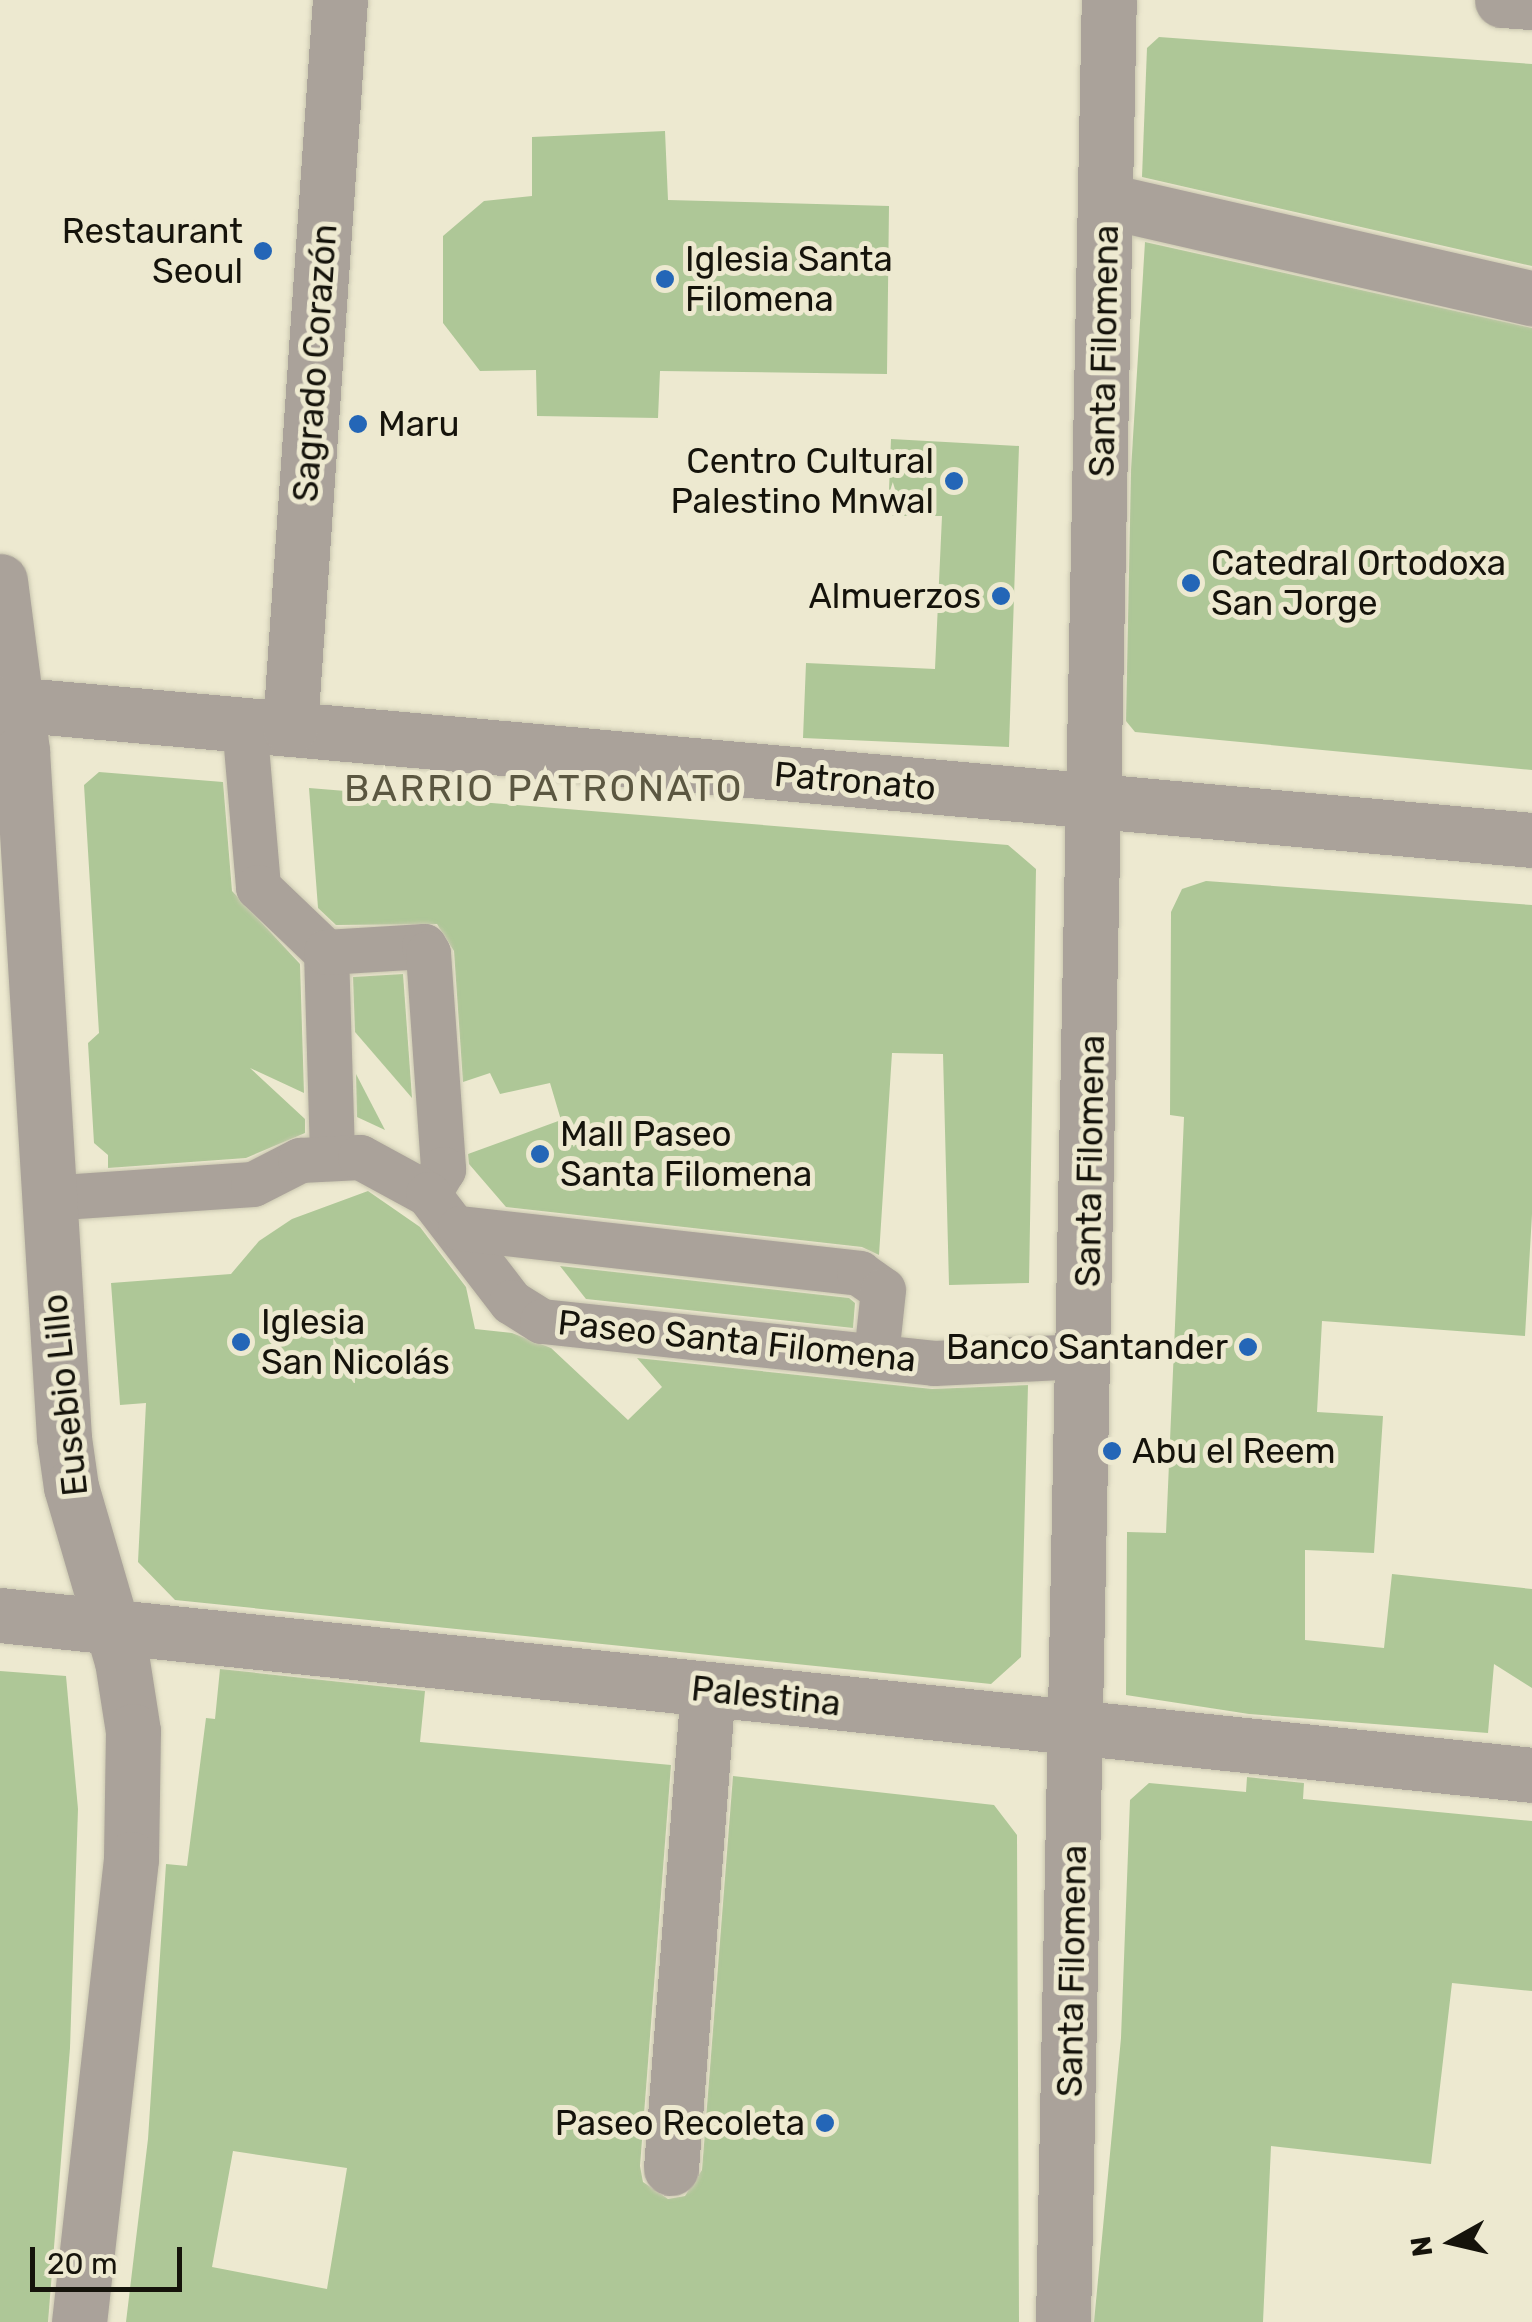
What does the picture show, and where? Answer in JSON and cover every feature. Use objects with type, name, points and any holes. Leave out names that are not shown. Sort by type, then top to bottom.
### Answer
[{"type":"street","name":"Sagrado Corazón","points":[[267,725],[340,0]]},
{"type":"street","name":"Santa Filomena","points":[[1063,2322],[1097,804],[1109,0]]},
{"type":"street","points":[[1502,0],[1532,2]]},
{"type":"street","points":[[1107,201],[1532,298]]},
{"type":"street","name":"Eusebio Lillo","points":[[0,581],[7,704],[22,751],[47,1198],[70,1488],[113,1626],[133,1731],[131,1859],[78,2322]]},
{"type":"street","name":"Patronato","points":[[7,704],[1532,840]]},
{"type":"street","points":[[267,725],[258,888],[326,952],[332,1154]]},
{"type":"street","points":[[326,952],[424,946],[428,953],[443,1169],[428,1194]]},
{"type":"street","name":"Paseo Santa Filomena","points":[[47,1198],[252,1184],[279,1168],[332,1154],[386,1166],[428,1194],[460,1228],[488,1275],[525,1316],[934,1362],[1085,1356]]},
{"type":"street","points":[[460,1228],[859,1273],[883,1290],[876,1356]]},
{"type":"street","name":"Palestina","points":[[0,1616],[1532,1775]]},
{"type":"street","points":[[671,2168],[708,1690]]},
{"type":"building","points":[[1159,37],[1532,64],[1532,266],[1142,177],[1147,48]]},
{"type":"building","name":"Iglesia Santa Filomena","points":[[665,131],[668,200],[889,206],[887,374],[660,371],[658,418],[537,416],[536,370],[480,371],[443,323],[443,236],[484,201],[532,196],[532,137]]},
{"type":"building","points":[[1145,242],[1532,328],[1532,770],[1135,732],[1126,721],[1131,470]]},
{"type":"building","points":[[891,439],[1019,446],[1009,747],[803,738],[806,663],[935,669],[942,516],[888,516]]},
{"type":"building","points":[[99,772],[223,782],[232,891],[300,964],[304,1093],[250,1068],[305,1119],[305,1133],[246,1158],[108,1168],[108,1155],[94,1143],[88,1043],[99,1033],[84,785]]},
{"type":"building","points":[[309,788],[1008,845],[1036,869],[1029,1283],[949,1285],[943,1054],[892,1053],[879,1255],[862,1247],[506,1207],[469,1164],[468,1154],[561,1120],[550,1083],[500,1094],[490,1073],[463,1082],[454,951],[437,924],[336,925],[318,908]]},
{"type":"building","points":[[1206,881],[1532,905],[1532,1214],[1525,1336],[1322,1321],[1317,1412],[1383,1416],[1374,1553],[1305,1550],[1305,1640],[1384,1648],[1392,1574],[1532,1589],[1532,1688],[1494,1664],[1488,1733],[1249,1714],[1126,1695],[1127,1532],[1166,1533],[1184,1117],[1170,1115],[1171,912],[1182,889]]},
{"type":"building","points":[[403,974],[412,1098],[355,1032],[353,977]]},
{"type":"building","points":[[356,1074],[385,1130],[357,1117]]},
{"type":"building","points":[[368,1191],[420,1227],[466,1287],[475,1329],[512,1333],[551,1348],[628,1420],[662,1387],[637,1358],[932,1389],[1028,1385],[1021,1657],[991,1684],[175,1600],[138,1562],[146,1403],[120,1405],[111,1283],[231,1274],[259,1241],[292,1219]]},
{"type":"building","points":[[560,1266],[849,1298],[855,1303],[853,1328],[586,1299]]},
{"type":"building","points":[[220,1669],[425,1691],[420,1742],[671,1765],[640,2166],[643,2182],[668,2199],[685,2196],[702,2170],[733,1776],[994,1805],[1017,1835],[1019,2322],[126,2322],[148,2139],[166,1864],[187,1866],[206,1718],[215,1719]],"holes":[[[233,2151],[347,2168],[327,2289],[212,2267]]]},
{"type":"building","points":[[0,1671],[66,1676],[78,1809],[70,2048],[48,2322],[0,2322]]},
{"type":"building","points":[[1247,1777],[1304,1783],[1303,1799],[1532,1821],[1532,1991],[1452,1983],[1431,2164],[1271,2146],[1263,2322],[1094,2322],[1121,2038],[1130,1800],[1149,1783],[1246,1792]]},
{"type":"place","name":"Restaurant Seoul","points":[[263,251]]},
{"type":"place","name":"Iglesia Santa Filomena","points":[[665,279]]},
{"type":"place","name":"Maru","points":[[358,424]]},
{"type":"place","name":"Centro Cultural Palestino Mnwal","points":[[954,481]]},
{"type":"place","name":"Catedral Ortodoxa San Jorge","points":[[1191,583]]},
{"type":"place","name":"Almuerzos","points":[[1001,596]]},
{"type":"place","name":"Mall Paseo Santa Filomena","points":[[540,1154]]},
{"type":"place","name":"Iglesia San Nicolás","points":[[241,1342]]},
{"type":"place","name":"Banco Santander","points":[[1248,1347]]},
{"type":"place","name":"Abu el Reem","points":[[1112,1451]]},
{"type":"place","name":"Paseo Recoleta","points":[[825,2123]]},
{"type":"district","name":"BARRIO PATRONATO","points":[[544,789]]}]
